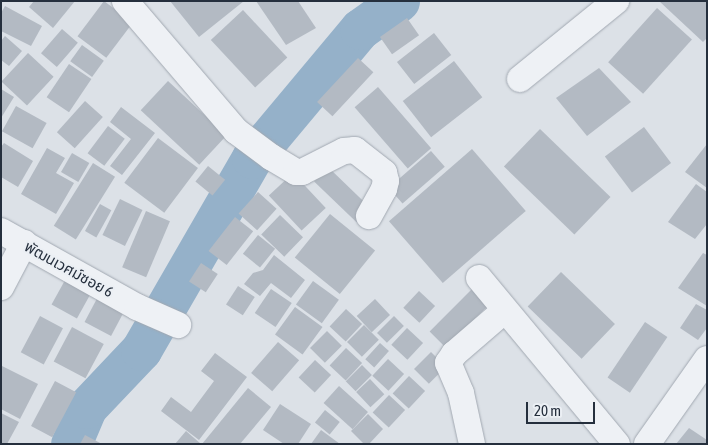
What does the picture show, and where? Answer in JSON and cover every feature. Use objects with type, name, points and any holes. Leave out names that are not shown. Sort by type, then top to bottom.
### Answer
[{"type":"street","points":[[125,1],[236,131],[271,157],[296,172],[302,172],[344,151],[355,150],[384,173],[386,181],[384,189],[369,216]]},
{"type":"street","points":[[520,79],[616,1]]},
{"type":"street","name":"พัฒนเวศม์ซอย 6","points":[[1,231],[137,307],[172,323]]},
{"type":"street","points":[[1,287],[24,243]]},
{"type":"street","points":[[479,278],[617,444]]},
{"type":"street","points":[[472,444],[461,393],[448,363],[454,354],[505,310]]},
{"type":"street","points":[[647,444],[707,359]]},
{"type":"building","points":[[34,1],[75,1],[53,28],[29,7]]},
{"type":"building","points":[[104,1],[133,23],[106,58],[78,36]]},
{"type":"building","points":[[170,1],[244,1],[199,37]]},
{"type":"building","points":[[256,1],[298,1],[316,28],[286,45]]},
{"type":"building","points":[[659,1],[707,1],[707,38],[703,42]]},
{"type":"building","points":[[5,6],[42,26],[31,46],[1,31],[1,13]]},
{"type":"building","points":[[657,8],[692,39],[643,94],[608,62]]},
{"type":"building","points":[[243,10],[287,58],[255,88],[211,40]]},
{"type":"building","points":[[407,18],[419,35],[392,54],[380,37]]},
{"type":"building","points":[[62,29],[78,43],[57,67],[41,53]]},
{"type":"building","points":[[434,33],[451,55],[414,84],[397,62]]},
{"type":"building","points":[[5,36],[22,51],[9,66],[1,60],[1,41]]},
{"type":"building","points":[[82,45],[104,61],[92,77],[70,61]]},
{"type":"building","points":[[28,53],[54,77],[27,105],[1,82]]},
{"type":"building","points":[[358,58],[373,72],[332,116],[317,102]]},
{"type":"building","points":[[454,61],[482,97],[431,137],[403,101]]},
{"type":"building","points":[[69,64],[91,79],[69,112],[47,97]]},
{"type":"building","points":[[599,68],[631,102],[587,136],[556,98]]},
{"type":"building","points":[[168,81],[227,136],[199,165],[141,110]]},
{"type":"building","points":[[378,87],[431,148],[408,168],[355,107]]},
{"type":"building","points":[[1,89],[14,97],[1,118]]},
{"type":"building","points":[[85,101],[103,117],[75,148],[57,132]]},
{"type":"building","points":[[16,106],[47,123],[33,148],[2,131]]},
{"type":"building","points":[[121,107],[155,133],[122,175],[110,166],[131,139],[110,122]]},
{"type":"building","points":[[108,126],[125,139],[104,166],[88,153]]},
{"type":"building","points":[[644,127],[671,163],[632,192],[605,156]]},
{"type":"building","points":[[540,129],[610,197],[574,234],[504,166]]},
{"type":"building","points":[[158,138],[198,168],[164,213],[124,183]]},
{"type":"building","points":[[4,143],[33,161],[18,187],[1,177],[1,147]]},
{"type":"building","points":[[707,144],[707,188],[685,172]]},
{"type":"building","points":[[47,148],[65,158],[56,173],[74,183],[56,214],[21,194]]},
{"type":"building","points":[[472,149],[526,211],[443,283],[389,221]]},
{"type":"building","points":[[431,151],[445,167],[403,204],[389,188]]},
{"type":"building","points":[[72,153],[89,163],[78,182],[61,172]]},
{"type":"building","points":[[93,163],[115,177],[76,240],[54,226]]},
{"type":"building","points":[[208,166],[225,180],[213,195],[195,182]]},
{"type":"building","points":[[328,167],[370,208],[357,222],[314,181]]},
{"type":"building","points":[[293,173],[326,208],[302,231],[269,196]]},
{"type":"building","points":[[696,184],[707,192],[707,224],[695,239],[668,222]]},
{"type":"building","points":[[258,192],[277,209],[257,230],[239,214]]},
{"type":"building","points":[[120,199],[142,210],[125,246],[102,235]]},
{"type":"building","points":[[100,204],[111,210],[96,237],[85,231]]},
{"type":"building","points":[[146,211],[170,221],[146,277],[122,267]]},
{"type":"building","points":[[330,214],[375,251],[340,294],[295,258]]},
{"type":"building","points":[[280,215],[303,237],[284,257],[261,234]]},
{"type":"building","points":[[235,217],[253,231],[227,265],[209,251]]},
{"type":"building","points":[[258,235],[275,249],[260,267],[243,254]]},
{"type":"building","points":[[703,253],[707,255],[707,306],[678,288]]},
{"type":"building","points":[[274,255],[305,280],[291,298],[271,283],[260,296],[244,284],[253,273],[263,270]]},
{"type":"building","points":[[201,263],[218,274],[206,292],[189,281]]},
{"type":"building","points":[[561,272],[615,324],[582,359],[528,307]]},
{"type":"building","points":[[69,273],[94,287],[77,319],[52,304]]},
{"type":"building","points":[[313,281],[339,300],[322,323],[296,304]]},
{"type":"building","points":[[477,284],[493,300],[446,348],[430,331]]},
{"type":"building","points":[[238,286],[255,297],[243,315],[226,304]]},
{"type":"building","points":[[271,289],[292,303],[276,327],[255,313]]},
{"type":"building","points":[[101,291],[127,305],[111,336],[85,322]]},
{"type":"building","points":[[419,291],[435,306],[419,323],[403,308]]},
{"type":"building","points":[[375,299],[390,315],[372,332],[357,316]]},
{"type":"building","points":[[696,304],[707,310],[707,328],[698,340],[680,328]]},
{"type":"building","points":[[295,307],[323,327],[303,354],[275,335]]},
{"type":"building","points":[[346,309],[362,324],[346,342],[330,327]]},
{"type":"building","points":[[40,316],[63,328],[44,364],[21,352]]},
{"type":"building","points":[[394,316],[404,326],[387,343],[377,333]]},
{"type":"building","points":[[645,322],[667,337],[630,393],[608,378]]},
{"type":"building","points":[[364,325],[379,340],[362,357],[347,342]]},
{"type":"building","points":[[72,327],[104,344],[85,378],[54,361]]},
{"type":"building","points":[[407,328],[423,343],[407,360],[391,345]]},
{"type":"building","points":[[327,331],[342,346],[325,363],[310,348]]},
{"type":"building","points":[[278,342],[299,360],[272,391],[251,373]]},
{"type":"building","points":[[380,343],[389,351],[374,367],[365,359]]},
{"type":"building","points":[[346,348],[362,363],[346,381],[330,366]]},
{"type":"building","points":[[431,352],[446,367],[429,384],[414,369]]},
{"type":"building","points":[[215,353],[247,377],[199,440],[161,411],[171,397],[191,412],[214,381],[201,371]]},
{"type":"building","points":[[388,359],[404,374],[388,391],[372,376]]},
{"type":"building","points":[[315,360],[331,375],[315,393],[299,378]]},
{"type":"building","points":[[362,365],[372,375],[356,391],[346,381]]},
{"type":"building","points":[[2,366],[38,384],[20,419],[1,409]]},
{"type":"building","points":[[409,376],[425,391],[409,409],[393,394]]},
{"type":"building","points":[[370,379],[384,394],[370,407],[356,392]]},
{"type":"building","points":[[55,381],[76,392],[52,437],[31,426]]},
{"type":"building","points":[[339,386],[368,412],[353,429],[324,403]]},
{"type":"building","points":[[248,388],[271,407],[240,444],[202,444]]},
{"type":"building","points":[[389,395],[405,410],[389,428],[373,413]]},
{"type":"building","points":[[280,404],[311,424],[298,444],[284,444],[263,430]]},
{"type":"building","points":[[325,410],[340,422],[330,434],[315,422]]},
{"type":"building","points":[[1,413],[19,422],[7,444],[1,444]]},
{"type":"building","points":[[368,414],[383,429],[369,444],[364,444],[351,431]]},
{"type":"building","points":[[689,428],[707,440],[707,444],[676,444]]},
{"type":"building","points":[[321,430],[340,444],[311,444]]},
{"type":"building","points":[[186,431],[201,444],[175,444]]},
{"type":"building","points":[[85,435],[102,444],[80,444]]},
{"type":"waterway","points":[[71,444],[86,408],[141,350],[252,158],[360,29],[399,1]]}]
